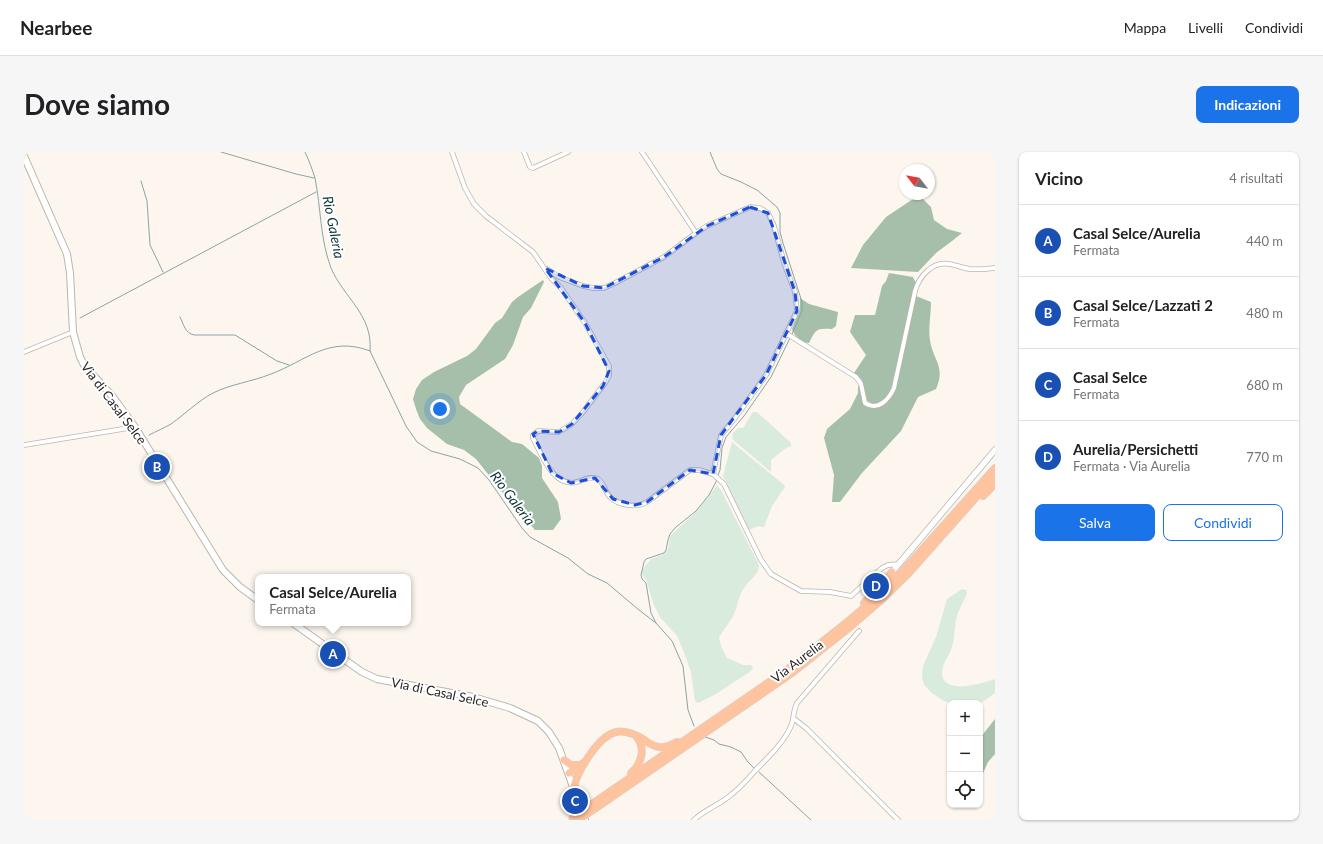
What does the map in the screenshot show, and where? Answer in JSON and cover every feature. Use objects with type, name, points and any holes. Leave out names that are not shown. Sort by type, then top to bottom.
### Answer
[{"type":"highway","name":"Via Aurelia","points":[[573,819],[691,742],[825,641],[896,579],[995,468]]},
{"type":"highway","name":"Via Aurelia","points":[[594,806],[695,733],[718,721],[801,666],[862,617],[895,588],[995,476]]},
{"type":"highway","points":[[953,523],[966,514],[995,484]]},
{"type":"highway","points":[[825,641],[892,572]]},
{"type":"highway","points":[[569,773],[574,773],[602,739],[609,734],[622,731],[634,735],[654,746],[661,747],[669,746],[695,733]]},
{"type":"highway","points":[[594,806],[603,793],[631,774],[637,767],[641,757],[642,748],[640,742],[634,735]]},
{"type":"highway","points":[[564,760],[571,765],[581,766]]},
{"type":"highway","points":[[574,787],[581,766]]},
{"type":"main road","name":"Via di Casal Selce","points":[[24,156],[67,254],[70,273],[73,332],[76,348],[82,361],[135,427],[223,570],[255,598]]},
{"type":"main road","name":"Via di Casal Selce","points":[[297,626],[362,672],[376,679],[473,697],[510,708],[538,721],[549,732],[555,741],[569,773],[585,820]]},
{"type":"street","points":[[452,152],[465,188],[476,206],[486,216],[530,250],[561,288],[585,323],[607,361],[609,371],[608,378],[572,424],[559,432],[538,431],[533,435],[533,438],[552,473],[559,479],[571,483],[589,478],[597,479],[601,482],[611,498],[624,504],[632,505],[644,503],[690,470],[699,470],[714,474],[724,484],[766,569],[773,575],[804,592],[830,592],[851,596],[886,565],[899,564]]},
{"type":"street","points":[[524,152],[530,167],[533,168],[568,152]]},
{"type":"street","points":[[642,152],[696,233]]},
{"type":"street","points":[[545,268],[558,277],[583,286],[604,288],[664,257],[707,226],[747,208],[758,207],[768,213],[774,226],[797,301],[796,314],[790,336],[762,381],[721,435],[714,474]]},
{"type":"street","points":[[790,336],[856,377],[860,383],[864,399],[867,404],[873,406],[880,405],[888,399],[894,388],[915,291],[918,282],[923,276],[932,268],[943,264],[977,270],[995,268]]},
{"type":"street","points":[[24,352],[73,332]]},
{"type":"street","points":[[24,445],[135,427]]},
{"type":"street","points":[[880,570],[887,569],[892,572],[995,450]]},
{"type":"street","points":[[694,820],[707,809],[724,801],[764,762],[785,737],[791,725],[793,711],[797,703],[858,631]]},
{"type":"street","points":[[793,718],[806,728],[898,820]]},
{"type":"highlighted area","points":[[750,207],[768,213],[795,292],[797,311],[766,375],[721,435],[713,474],[690,470],[647,502],[635,505],[613,499],[595,478],[571,483],[552,473],[533,434],[538,431],[559,432],[572,424],[603,386],[609,371],[585,323],[545,268],[583,286],[604,288],[664,257],[707,226]]},
{"type":"green space","points":[[912,200],[924,200],[931,207],[934,220],[947,229],[962,233],[936,253],[918,272],[851,268],[863,245],[886,217]]},
{"type":"green space","points":[[889,273],[913,277],[916,283],[890,393],[884,400],[875,405],[867,401],[862,380],[854,373],[866,355],[850,332],[855,315],[875,315],[882,286]]},
{"type":"green space","points":[[543,280],[544,282],[531,308],[523,317],[513,345],[505,359],[466,385],[459,397],[460,404],[512,442],[522,444],[539,458],[542,466],[542,478],[558,502],[561,519],[553,530],[535,530],[506,497],[476,459],[464,450],[447,444],[427,428],[420,419],[413,399],[416,389],[422,380],[434,372],[467,356],[476,349],[495,323],[502,318],[512,302]]},
{"type":"green space","points":[[916,296],[931,302],[929,335],[940,375],[936,389],[918,397],[901,431],[862,473],[840,502],[832,502],[834,475],[824,438],[827,429],[850,409],[858,393],[858,386],[860,387],[863,400],[874,408],[883,405],[889,400],[897,384]]},
{"type":"green space","points":[[800,298],[809,304],[838,312],[836,326],[832,329],[817,330],[809,343],[798,338],[792,329],[800,310]]},
{"type":"green space","points":[[753,412],[757,412],[791,443],[791,446],[786,448],[771,460],[771,472],[732,439],[733,433],[738,428],[743,428]]},
{"type":"green space","points":[[732,442],[785,487],[772,506],[764,527],[758,526],[749,530],[723,476]]},
{"type":"green space","points":[[717,485],[759,565],[756,575],[742,591],[734,614],[719,638],[727,658],[743,665],[751,665],[753,667],[751,671],[716,694],[698,703],[695,701],[691,672],[677,636],[660,617],[653,603],[647,582],[642,574],[643,569],[651,559],[663,555],[668,549],[670,537],[694,514]]},
{"type":"green space","points":[[962,589],[966,590],[967,593],[957,616],[953,643],[943,666],[942,676],[946,682],[952,685],[960,686],[970,686],[995,679],[995,693],[983,702],[983,700],[947,700],[947,702],[933,694],[924,685],[922,678],[923,666],[936,637],[947,599]]},
{"type":"green space","points":[[995,719],[995,754],[988,762],[983,773],[983,736]]},
{"type":"waterway","points":[[221,152],[314,178]]},
{"type":"waterway","name":"Rio Galeria","points":[[305,152],[315,178],[323,235],[327,257],[331,268],[367,327],[370,338],[370,351],[406,426],[417,442],[431,451],[460,459],[478,468],[489,480],[522,528],[530,537],[568,558],[588,574],[607,583],[656,623],[672,641],[683,666],[688,710],[694,726]]},
{"type":"waterway","points":[[710,152],[717,169],[721,174],[757,190],[777,207],[780,213],[780,232],[802,302],[802,311],[792,334]]},
{"type":"waterway","points":[[141,181],[147,201],[150,245],[163,272]]},
{"type":"waterway","points":[[80,318],[316,192]]},
{"type":"waterway","points":[[180,317],[185,328],[191,334],[235,335],[277,361],[289,365]]},
{"type":"waterway","points":[[718,475],[720,470],[722,448],[726,437],[744,416],[771,377],[790,338]]},
{"type":"waterway","points":[[149,435],[171,424],[213,393],[227,387],[284,369],[318,352],[342,346],[355,347],[370,351]]},
{"type":"waterway","points":[[656,623],[651,613],[646,583],[642,579],[641,575],[644,562],[646,559],[664,553],[670,534],[676,527],[696,511],[709,495],[717,480]]},
{"type":"waterway","name":"Rio Galeria","points":[[705,737],[741,752],[754,768]]},
{"type":"waterway","name":"Rio Galeria","points":[[759,772],[811,820]]},
{"type":"place","name":"Casal Selce/Lazzati 2","points":[[157,467]]},
{"type":"place","name":"Aurelia/Persichetti","points":[[876,586]]},
{"type":"place","name":"Casal Selce/Aurelia","points":[[333,654]]},
{"type":"place","name":"Casal Selce","points":[[575,801]]}]
